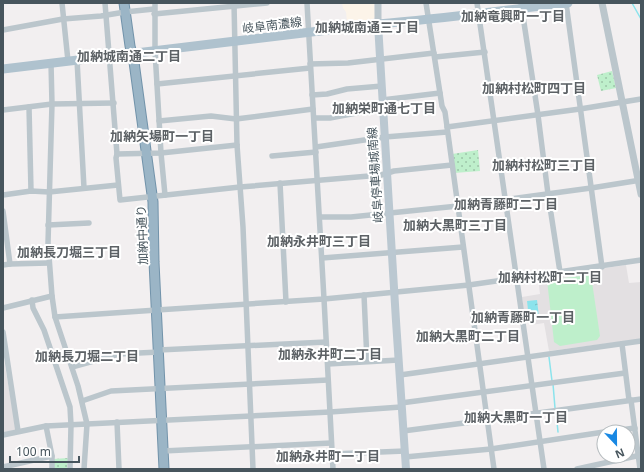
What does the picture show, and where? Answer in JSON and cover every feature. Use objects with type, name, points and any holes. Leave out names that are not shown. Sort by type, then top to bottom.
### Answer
[{"type":"highway","name":"加納中通り","points":[[124,8],[152,197],[164,469]]},
{"type":"main road","name":"岐阜南濃線","points":[[3,69],[378,24],[428,20],[522,5],[566,3]]},
{"type":"main road","name":"岐阜停車場城南線","points":[[378,24],[406,469]]},
{"type":"street","points":[[62,3],[63,19],[73,60],[80,103],[84,188]]},
{"type":"street","points":[[105,3],[114,102],[116,158],[120,200],[280,183],[381,175],[394,171],[452,164]]},
{"type":"street","points":[[194,3],[194,10]]},
{"type":"street","points":[[3,30],[63,19],[106,16],[124,8],[194,10],[267,3]]},
{"type":"street","points":[[307,3],[333,469]]},
{"type":"street","points":[[378,3],[378,24]]},
{"type":"street","points":[[426,3],[442,106],[445,112],[494,469]]},
{"type":"street","points":[[478,3],[544,469]]},
{"type":"street","points":[[566,3],[602,267]]},
{"type":"street","points":[[602,3],[622,103],[640,180],[641,194]]},
{"type":"street","points":[[234,5],[237,145],[253,469]]},
{"type":"street","points":[[522,5],[560,272]]},
{"type":"street","points":[[154,9],[159,121],[165,195]]},
{"type":"street","points":[[157,84],[236,76],[310,66],[485,52]]},
{"type":"street","points":[[51,63],[52,104],[48,225],[49,263],[55,317],[78,386],[87,424],[84,469]]},
{"type":"street","points":[[312,95],[326,94],[346,89],[382,86]]},
{"type":"street","points":[[314,118],[330,118],[383,104],[440,93]]},
{"type":"street","points":[[272,156],[316,150],[385,137],[641,99]]},
{"type":"street","points":[[3,110],[52,104],[114,102]]},
{"type":"street","points":[[29,107],[31,191]]},
{"type":"street","points":[[159,121],[210,116],[236,119],[313,110]]},
{"type":"street","points":[[117,154],[161,153],[237,145]]},
{"type":"street","points":[[320,217],[351,217],[458,206],[640,180]]},
{"type":"street","points":[[280,183],[286,302]]},
{"type":"street","points":[[3,196],[31,191],[49,192],[118,184]]},
{"type":"street","points":[[3,211],[10,264]]},
{"type":"street","points":[[48,225],[89,224]]},
{"type":"street","points":[[322,258],[463,247]]},
{"type":"street","points":[[55,317],[286,302],[469,285],[602,267],[641,260]]},
{"type":"street","points":[[3,265],[49,263]]},
{"type":"street","points":[[364,295],[367,361]]},
{"type":"street","points":[[3,308],[52,296]]},
{"type":"street","points":[[32,300],[33,308],[44,330],[70,407],[70,469]]},
{"type":"street","points":[[3,332],[18,431]]},
{"type":"street","points":[[400,375],[641,341]]},
{"type":"street","points":[[72,367],[119,354],[326,342]]},
{"type":"street","points":[[622,344],[634,424]]},
{"type":"street","points":[[328,364],[399,360]]},
{"type":"street","points":[[3,435],[46,426],[330,412],[401,405],[532,385],[626,373]]},
{"type":"street","points":[[82,401],[111,391],[328,380]]},
{"type":"street","points":[[403,431],[641,398]]},
{"type":"street","points":[[117,422],[119,469]]},
{"type":"street","points":[[46,426],[52,456],[52,469]]},
{"type":"street","points":[[332,454],[405,454],[491,449],[596,433]]},
{"type":"street","points":[[636,433],[640,455],[640,469]]},
{"type":"street","points":[[163,451],[252,448],[331,443]]},
{"type":"street","points":[[578,469],[640,455]]},
{"type":"street","points":[[3,466],[52,456]]},
{"type":"shaded area","points":[[342,3],[374,3],[375,17],[372,20],[347,22],[346,12]]},
{"type":"shaded area","points":[[626,265],[629,283],[641,282],[641,339],[549,351],[544,323],[531,325],[531,323],[525,323],[522,297],[540,294],[538,278]]},
{"type":"shaded area","points":[[3,355],[16,428],[15,430],[3,433]]},
{"type":"green space","points":[[612,71],[616,88],[601,91],[597,75]]},
{"type":"green space","points":[[478,150],[480,171],[454,173],[452,154]]},
{"type":"green space","points":[[591,275],[600,336],[597,340],[560,346],[554,342],[547,280]]},
{"type":"green space","points":[[68,458],[67,469],[53,469],[53,459]]},
{"type":"water","points":[[537,300],[539,317],[529,319],[527,301]]},
{"type":"waterway","points":[[632,3],[641,19]]},
{"type":"waterway","points":[[549,357],[552,381]]},
{"type":"waterway","points":[[553,384],[555,408]]},
{"type":"waterway","points":[[556,412],[558,432]]},
{"type":"district","name":"加納竜興町一丁目","points":[[513,16]]},
{"type":"district","name":"加納城南通三丁目","points":[[367,27]]},
{"type":"district","name":"加納城南通二丁目","points":[[129,56]]},
{"type":"district","name":"加納村松町四丁目","points":[[534,88]]},
{"type":"district","name":"加納栄町通七丁目","points":[[384,108]]},
{"type":"district","name":"加納矢場町一丁目","points":[[162,136]]},
{"type":"district","name":"加納村松町三丁目","points":[[544,165]]},
{"type":"district","name":"加納青藤町二丁目","points":[[506,204]]},
{"type":"district","name":"加納大黒町三丁目","points":[[455,225]]},
{"type":"district","name":"加納永井町三丁目","points":[[319,241]]},
{"type":"district","name":"加納長刀堀三丁目","points":[[69,252]]},
{"type":"district","name":"加納村松町二丁目","points":[[550,277]]},
{"type":"district","name":"加納青藤町一丁目","points":[[523,317]]},
{"type":"district","name":"加納大黒町二丁目","points":[[468,336]]},
{"type":"district","name":"加納永井町二丁目","points":[[330,354]]},
{"type":"district","name":"加納長刀堀二丁目","points":[[87,356]]},
{"type":"district","name":"加納大黒町一丁目","points":[[516,417]]},
{"type":"district","name":"加納永井町一丁目","points":[[328,456]]}]
